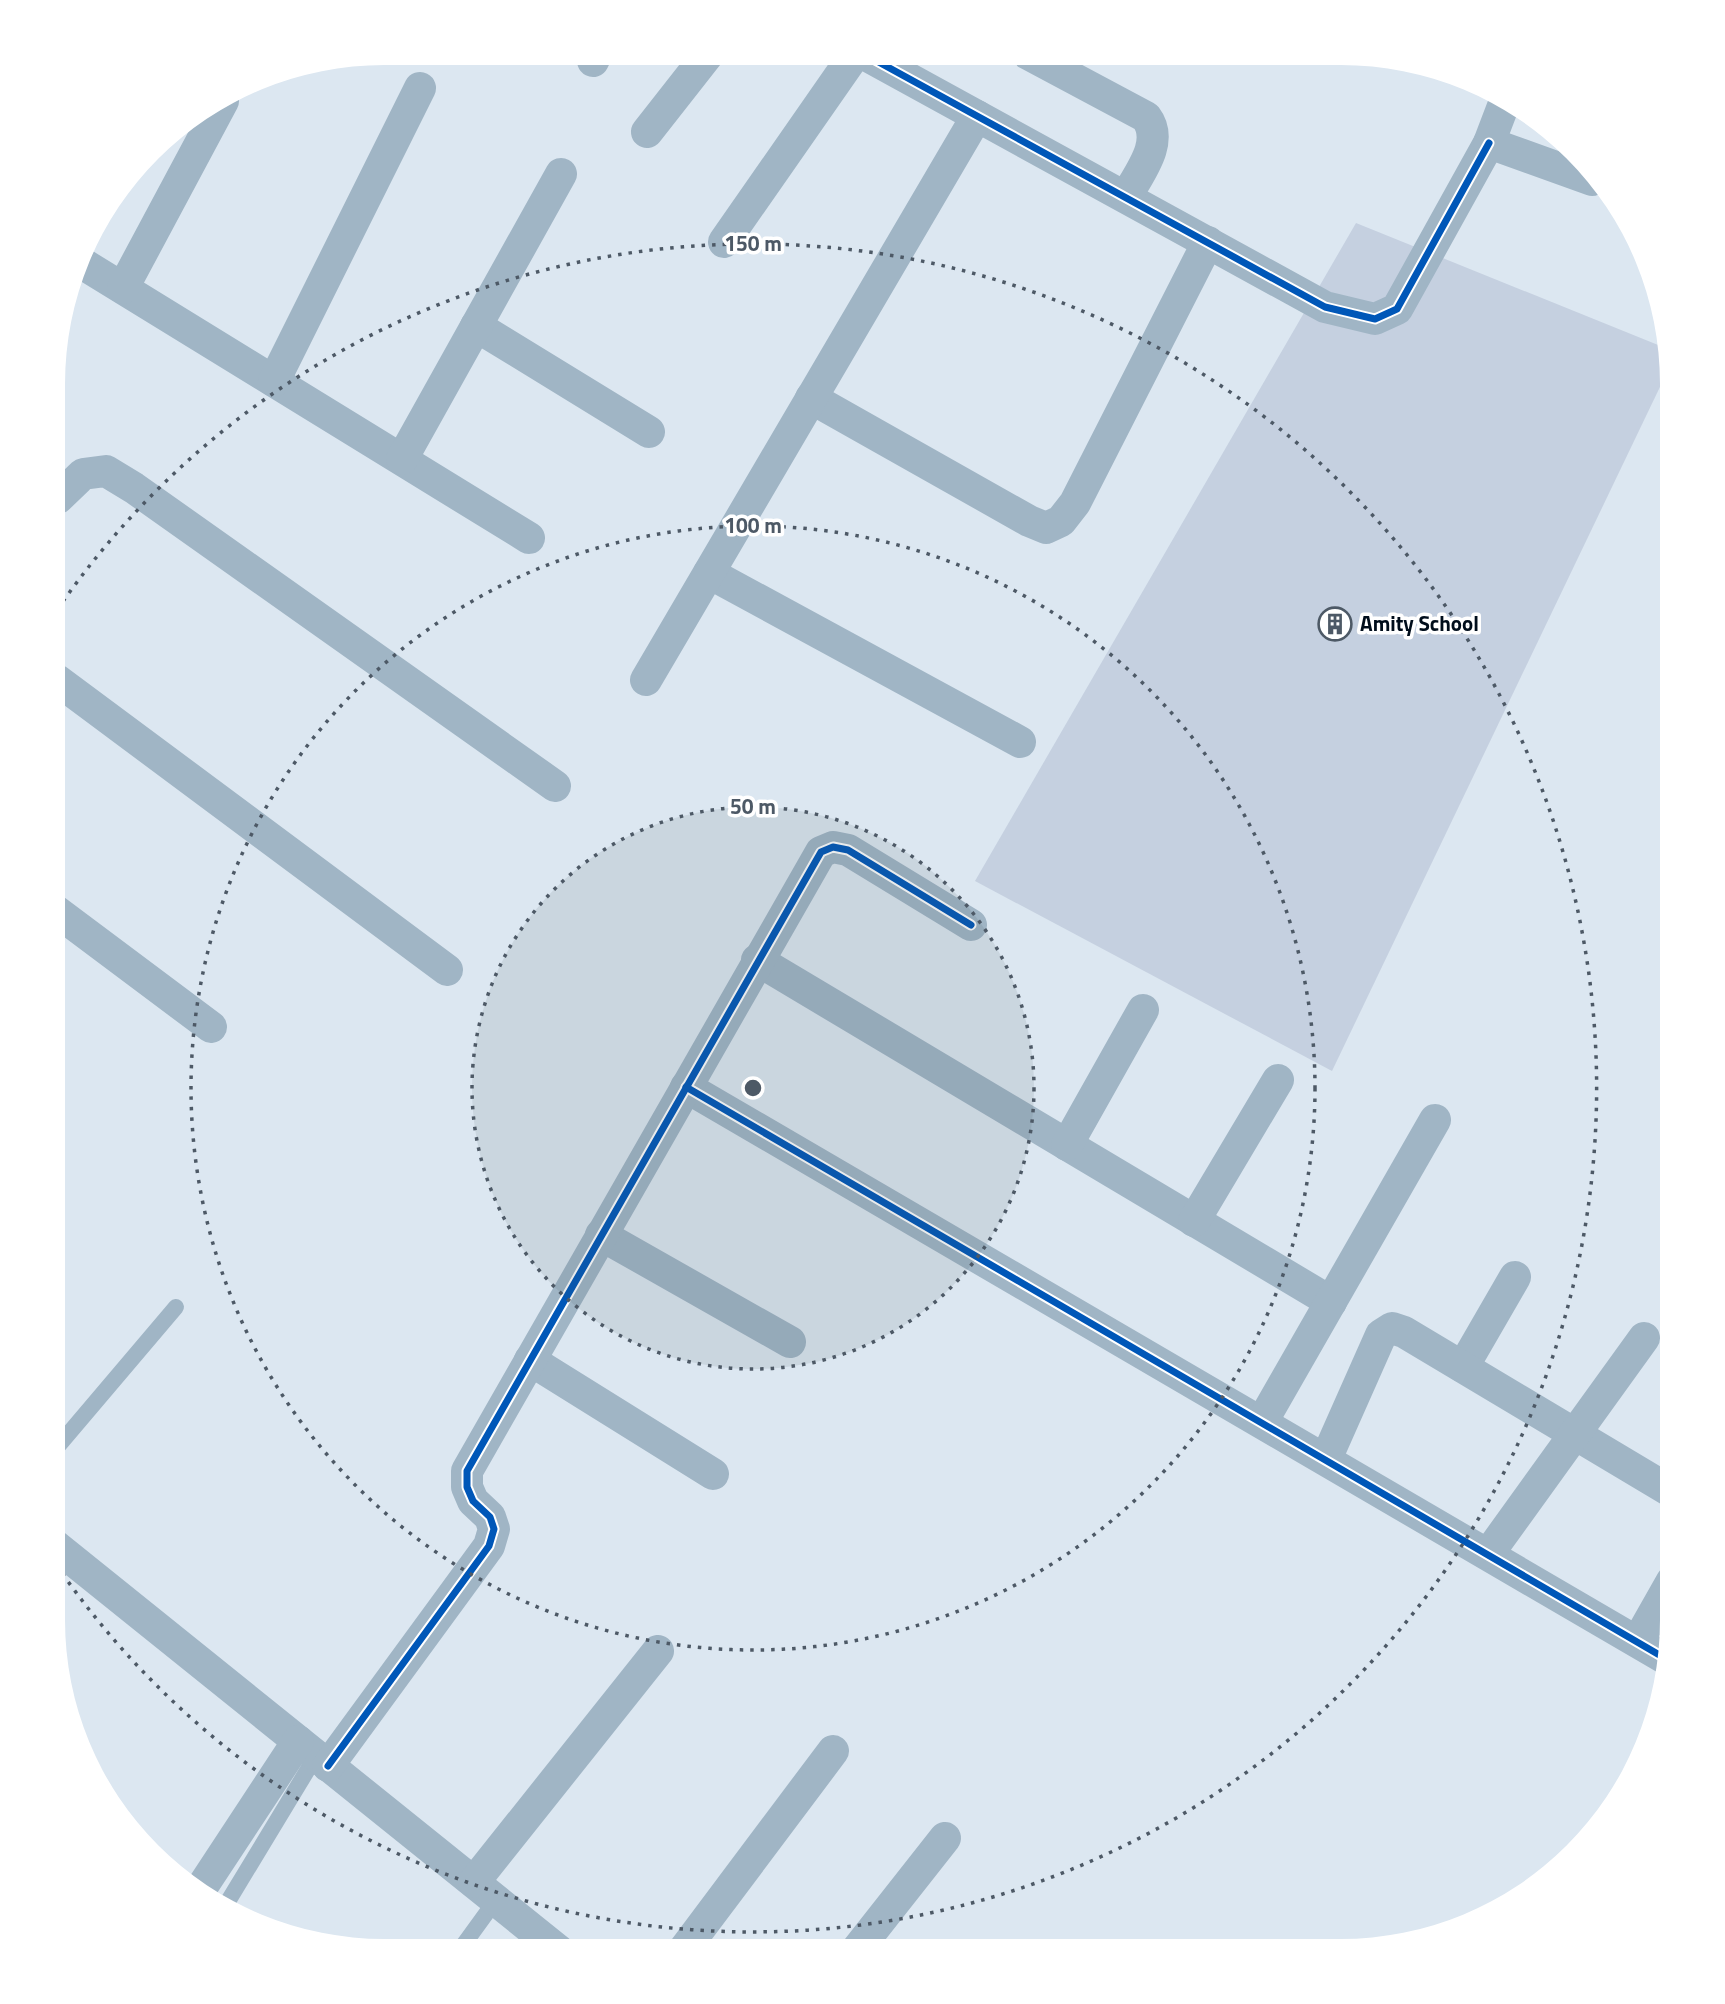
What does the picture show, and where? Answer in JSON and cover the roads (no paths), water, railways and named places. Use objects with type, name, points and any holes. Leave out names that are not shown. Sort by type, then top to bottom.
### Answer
[{"type":"street","points":[[647,132],[700,65]]},
{"type":"street","points":[[724,242],[847,65]]},
{"type":"street","points":[[884,65],[1325,307],[1375,319],[1397,309],[1489,143],[1502,109]]},
{"type":"street","points":[[1049,65],[1146,117],[1153,126],[1153,146],[1126,197]]},
{"type":"street","points":[[274,381],[420,88]]},
{"type":"street","points":[[123,288],[217,113]]},
{"type":"street","points":[[646,680],[977,116]]},
{"type":"street","points":[[1489,143],[1584,177]]},
{"type":"street","points":[[402,459],[561,174]]},
{"type":"street","points":[[811,398],[1029,521],[1046,528],[1061,521],[1076,503],[1208,242]]},
{"type":"street","points":[[87,266],[529,538]]},
{"type":"street","points":[[476,326],[649,432]]},
{"type":"street","points":[[65,491],[82,474],[106,471],[134,488],[555,786]]},
{"type":"street","points":[[709,573],[1020,742]]},
{"type":"street","points":[[65,686],[447,970]]},
{"type":"street","points":[[206,1884],[489,1546],[494,1529],[490,1517],[474,1501],[467,1487],[467,1471],[821,852],[833,847],[848,850],[971,925]]},
{"type":"street","points":[[65,918],[211,1027]]},
{"type":"street","points":[[757,960],[1331,1302]]},
{"type":"street","points":[[1067,1145],[1143,1010]]},
{"type":"street","points":[[1194,1221],[1278,1080]]},
{"type":"street","points":[[686,1087],[1659,1654]]},
{"type":"street","points":[[1262,1422],[1435,1120]]},
{"type":"street","points":[[601,1235],[790,1342]]},
{"type":"street","points":[[1463,1367],[1515,1277]]},
{"type":"street","points":[[1326,1459],[1381,1335],[1392,1328],[1404,1332],[1660,1485]]},
{"type":"street","points":[[1489,1553],[1644,1338]]},
{"type":"street","points":[[530,1360],[713,1474]]},
{"type":"street","points":[[65,1554],[544,1939]]},
{"type":"street","points":[[1638,1641],[1660,1602]]},
{"type":"street","points":[[485,1891],[658,1651]]},
{"type":"street","points":[[692,1939],[834,1751]]},
{"type":"street","points":[[865,1939],[945,1838]]},
{"type":"lane","points":[[65,1438],[176,1307]]},
{"type":"lane","points":[[229,1899],[314,1754]]},
{"type":"lane","points":[[463,1939],[485,1891]]},
{"type":"place","name":"Amity School","points":[[1335,624]]}]
